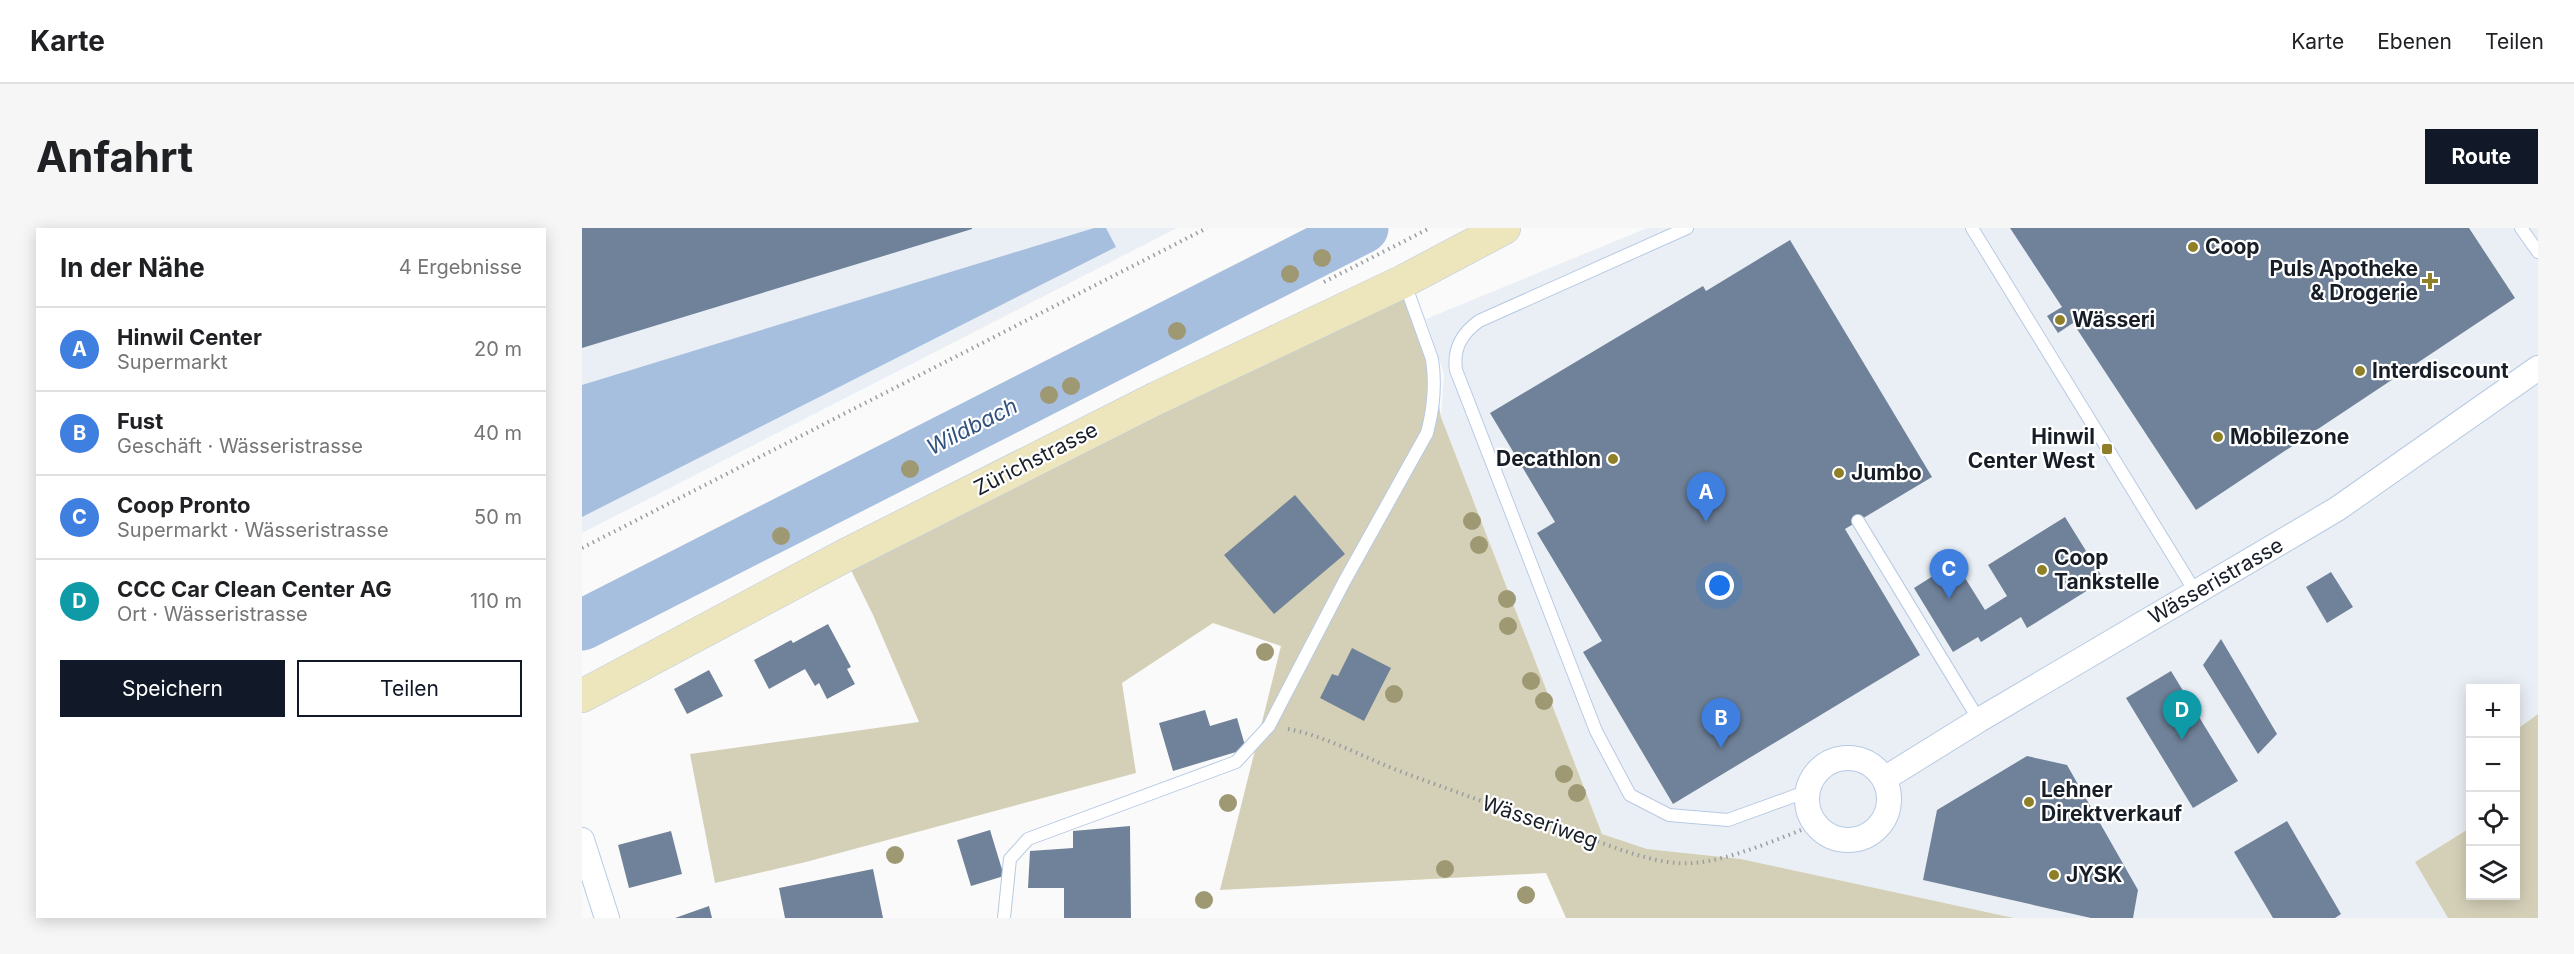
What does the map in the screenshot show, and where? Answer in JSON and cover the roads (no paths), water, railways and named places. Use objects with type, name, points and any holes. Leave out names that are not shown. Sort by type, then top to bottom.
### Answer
[{"type":"main road","name":"Zürichstrasse","points":[[582,696],[844,556],[1136,408],[1404,281],[1505,230]]},
{"type":"street","name":"Wässeristrasse","points":[[1884,779],[1979,720],[2337,509],[2538,368]]},
{"type":"street","points":[[1849,758],[1862,761],[1875,768],[1884,779],[1889,802],[1886,814],[1871,833],[1848,840],[1825,833],[1816,824],[1807,803],[1808,791],[1813,778],[1823,767],[1849,758]]},
{"type":"street","points":[[582,840],[607,918]]},
{"type":"lane","points":[[1687,228],[1479,321],[1469,328],[1457,346],[1454,358],[1456,370],[1596,731],[1630,795],[1669,815],[1728,820],[1808,791]]},
{"type":"lane","points":[[1972,228],[2196,593]]},
{"type":"lane","points":[[2521,228],[2538,252]]},
{"type":"lane","points":[[1004,918],[1010,859],[1028,839],[1236,762],[1269,726],[1344,582],[1427,433],[1434,407],[1434,371],[1432,359],[1404,281]]},
{"type":"lane","points":[[1858,521],[1979,720]]},
{"type":"water","points":[[1094,228],[1106,228],[1116,247],[582,517],[582,385]]},
{"type":"waterway","name":"Wildbach","points":[[582,625],[1363,228]]},
{"type":"place","name":"Coop","points":[[2193,247]]},
{"type":"place","name":"Puls Apotheke & Drogerie","points":[[2430,281]]},
{"type":"place","name":"Wässeri","points":[[2060,320]]},
{"type":"place","name":"Interdiscount","points":[[2360,371]]},
{"type":"place","name":"Mobilezone","points":[[2218,437]]},
{"type":"place","name":"Hinwil Center West","points":[[2107,449]]},
{"type":"place","name":"Decathlon","points":[[1613,459]]},
{"type":"place","name":"Jumbo","points":[[1839,473]]},
{"type":"place","name":"Hinwil Center","points":[[1706,522]]},
{"type":"place","name":"Coop Tankstelle","points":[[2042,570]]},
{"type":"place","name":"Coop Pronto","points":[[1949,599]]},
{"type":"place","name":"CCC Car Clean Center AG","points":[[2182,740]]},
{"type":"place","name":"Fust","points":[[1721,748]]},
{"type":"place","name":"Lehner Direktverkauf","points":[[2029,802]]},
{"type":"place","name":"JYSK","points":[[2054,875]]}]
